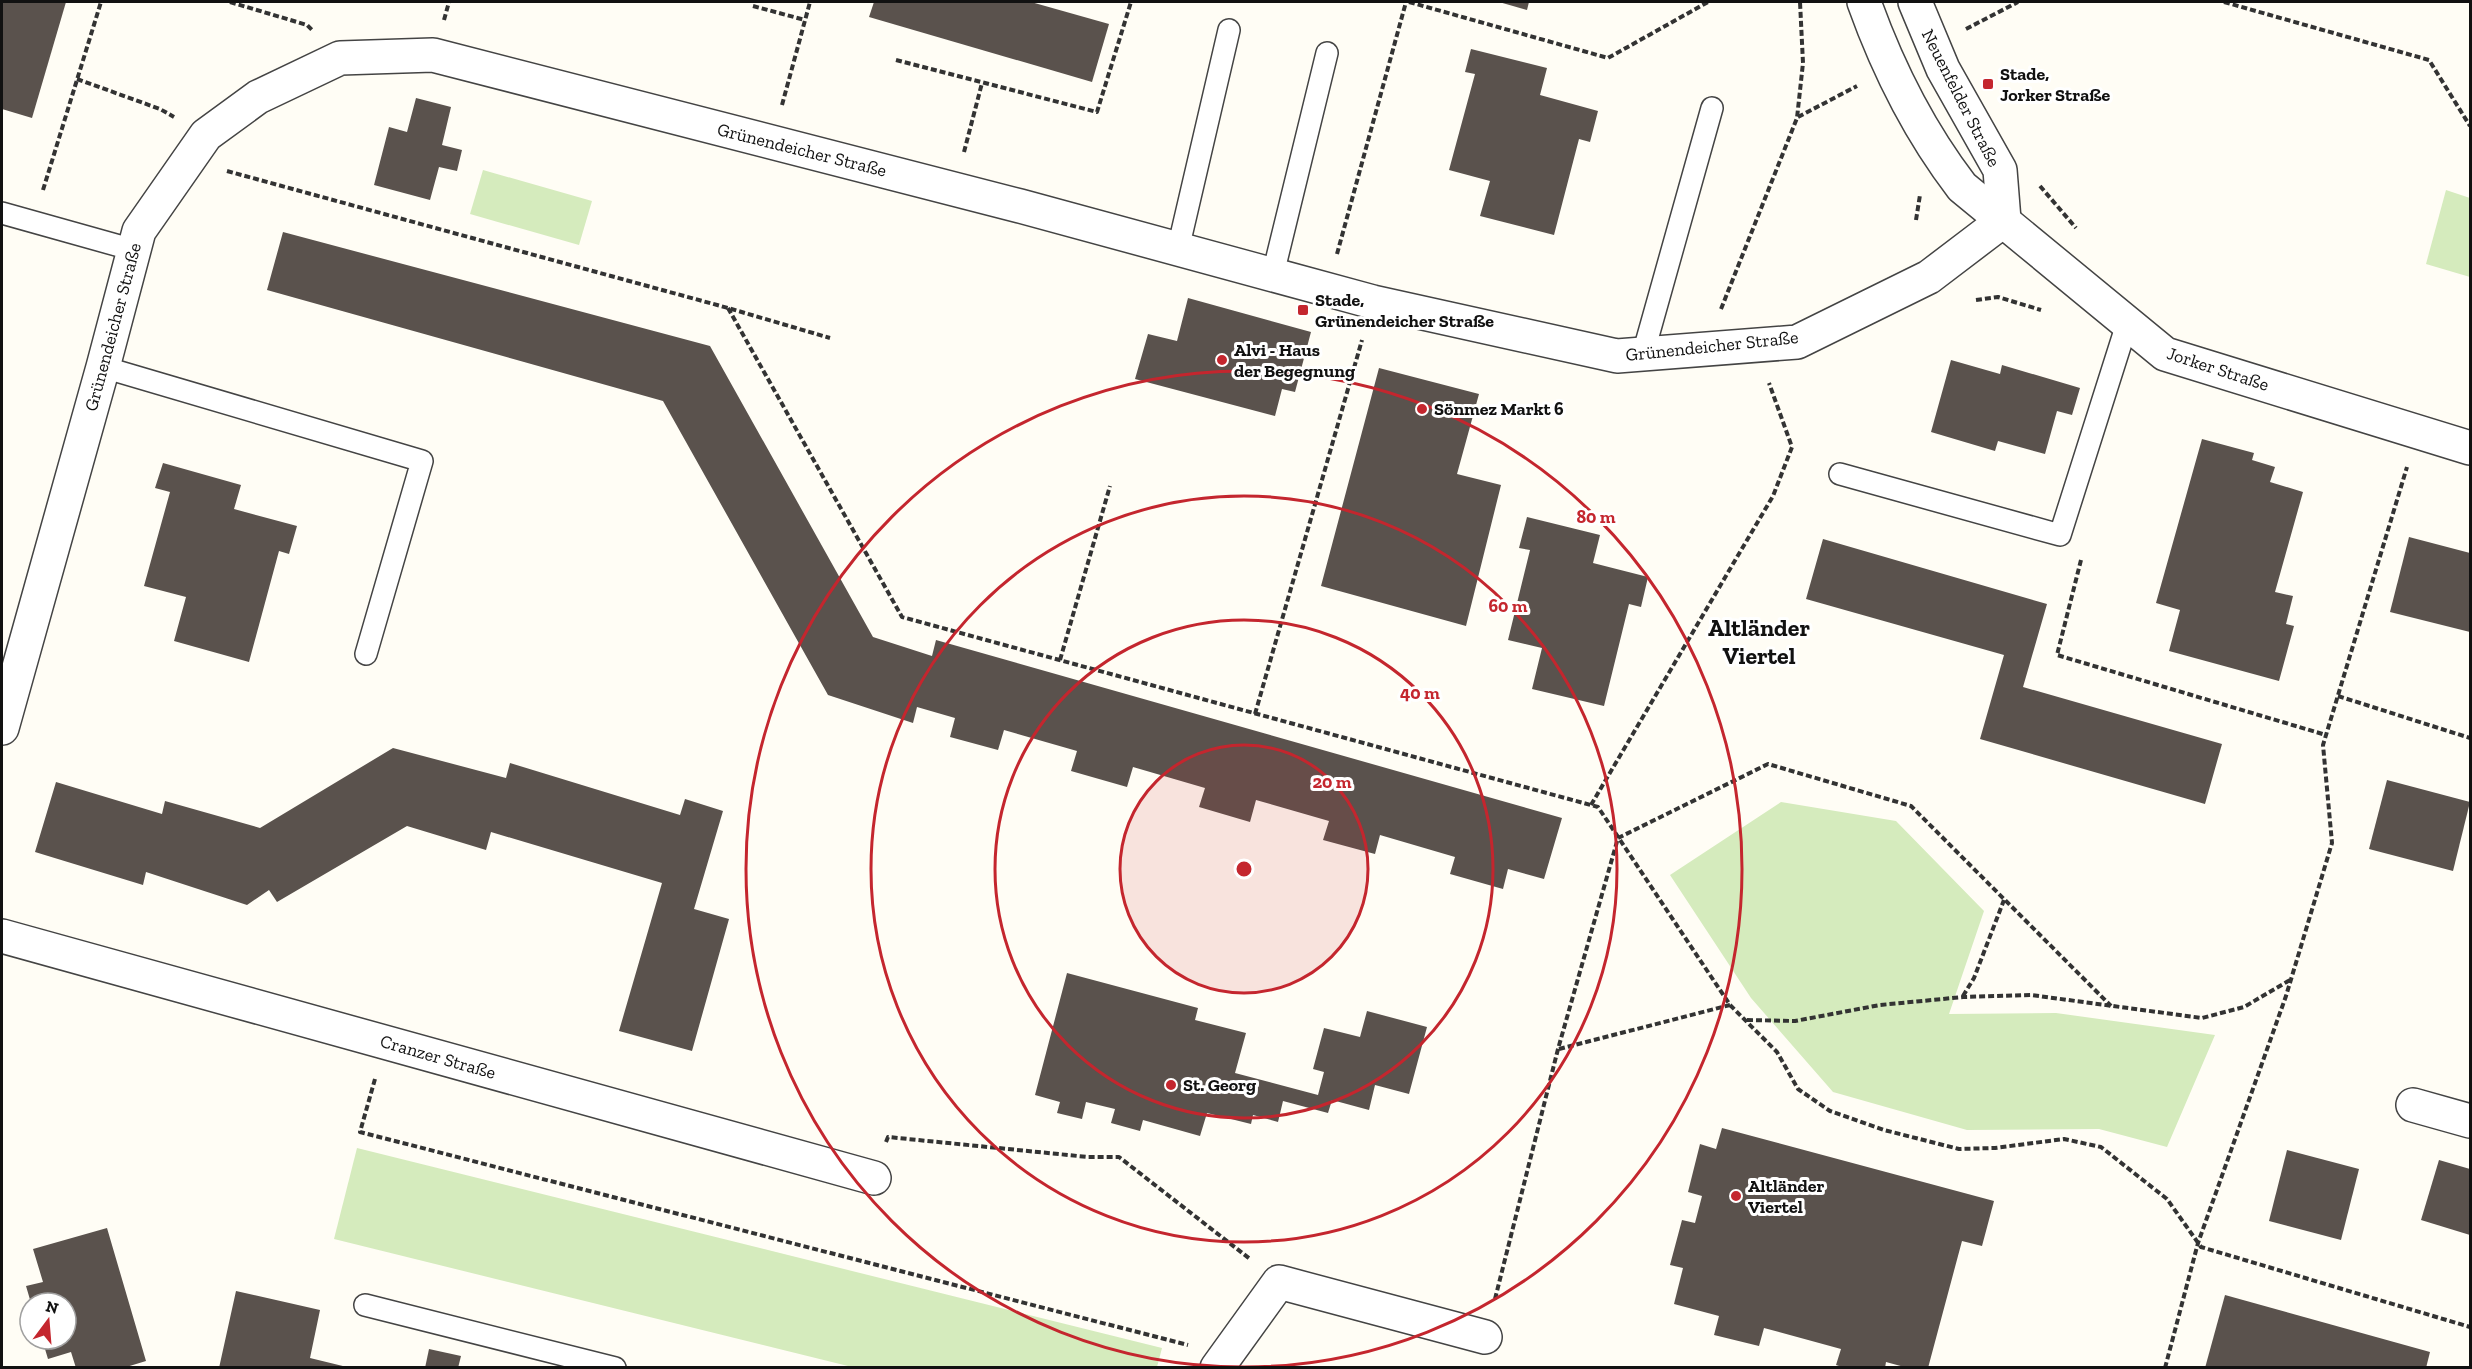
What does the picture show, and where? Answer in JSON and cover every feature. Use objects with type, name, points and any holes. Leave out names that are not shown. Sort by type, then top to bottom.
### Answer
[{"type":"street","points":[[1864,2],[1891,70],[1939,157],[1962,188],[2004,220]]},
{"type":"street","name":"Neuenfelder Straße","points":[[1915,2],[1942,69],[2000,170],[2004,220]]},
{"type":"street","name":"Grünendeicher Straße","points":[[2,728],[139,231],[197,148],[258,97],[340,58],[433,55],[954,189],[1373,302],[1617,356],[1797,342],[1929,277],[2004,220]]},
{"type":"street","name":"Jorker Straße","points":[[2004,220],[2070,278],[2165,354],[2470,448]]},
{"type":"street","name":"Cranzer Straße","points":[[2,936],[874,1178]]},
{"type":"street","points":[[2413,1105],[2470,1121]]},
{"type":"street","points":[[1222,1361],[1279,1282],[1485,1337]]},
{"type":"lane","points":[[1178,249],[1229,30]]},
{"type":"lane","points":[[1273,274],[1327,53]]},
{"type":"lane","points":[[1644,354],[1712,108]]},
{"type":"lane","points":[[2,213],[134,250]]},
{"type":"lane","points":[[1839,474],[2060,536],[2127,324]]},
{"type":"lane","points":[[103,367],[422,461],[366,654]]},
{"type":"lane","points":[[365,1305],[615,1368]]},
{"type":"path","points":[[34,222],[101,2]]},
{"type":"path","points":[[230,2],[307,25],[340,58]]},
{"type":"path","points":[[772,142],[810,2]]},
{"type":"path","points":[[896,60],[1097,112],[1131,2]]},
{"type":"path","points":[[1327,289],[1408,2],[1608,58],[1708,2]]},
{"type":"path","points":[[1705,349],[1797,118],[1803,63],[1800,2]]},
{"type":"path","points":[[1962,32],[2018,2]]},
{"type":"path","points":[[2224,2],[2429,60],[2470,126]]},
{"type":"path","points":[[753,6],[805,20]]},
{"type":"path","points":[[77,79],[160,109],[197,148],[830,338]]},
{"type":"path","points":[[954,189],[982,83]]},
{"type":"path","points":[[1797,118],[1860,85]]},
{"type":"path","points":[[1976,300],[1998,297],[2041,310]]},
{"type":"path","points":[[1255,714],[1373,302]]},
{"type":"path","points":[[728,308],[902,617],[1598,807],[1730,1005],[1777,1052],[1798,1089],[1830,1112],[1884,1130],[1959,1149],[1995,1148],[2064,1139],[2101,1147],[2167,1199],[2201,1247],[2470,1327]]},
{"type":"path","points":[[1591,805],[1773,496],[1792,447],[1755,345]]},
{"type":"path","points":[[2165,1368],[2198,1243],[2291,980],[2332,843],[2323,745],[2418,432]]},
{"type":"path","points":[[1060,660],[1110,486]]},
{"type":"path","points":[[2060,536],[2083,551],[2057,656],[2326,735]]},
{"type":"path","points":[[2338,696],[2470,738]]},
{"type":"path","points":[[1485,1337],[1558,1049],[1618,838],[1768,764],[1911,806],[2111,1006]]},
{"type":"path","points":[[1963,997],[1974,978],[2004,900]]},
{"type":"path","points":[[1747,1020],[1795,1021],[1880,1005],[1963,997],[2031,995],[2202,1018],[2244,1007],[2291,980]]},
{"type":"path","points":[[1558,1049],[1730,1005]]},
{"type":"path","points":[[386,1042],[360,1132],[1222,1361]]},
{"type":"path","points":[[874,1178],[888,1137],[1088,1157],[1119,1156],[1279,1282]]},
{"type":"green space","points":[[483,170],[592,201],[579,245],[470,214]]},
{"type":"green space","points":[[2446,190],[2470,198],[2470,277],[2426,264]]},
{"type":"green space","points":[[1781,802],[1896,821],[1984,911],[1949,1014],[2056,1013],[2215,1035],[2167,1147],[2099,1129],[1967,1130],[1833,1092],[1751,998],[1670,875]]},
{"type":"green space","points":[[357,1148],[1162,1348],[1157,1367],[852,1367],[334,1239]]},
{"type":"building","points":[[2,2],[66,2],[32,118],[2,109]]},
{"type":"building","points":[[874,2],[1031,2],[1109,24],[1092,82],[869,17]]},
{"type":"building","points":[[1499,2],[1529,2],[1527,10]]},
{"type":"building","points":[[1471,49],[1547,68],[1540,95],[1598,111],[1590,142],[1579,139],[1554,235],[1480,216],[1490,181],[1449,170],[1475,74],[1465,72]]},
{"type":"building","points":[[416,98],[451,107],[442,145],[462,150],[457,171],[439,167],[430,200],[374,185],[389,127],[407,132]]},
{"type":"building","points":[[283,232],[710,346],[873,637],[932,656],[936,640],[1562,818],[1544,879],[1508,869],[1503,889],[1450,874],[1455,857],[1380,835],[1375,854],[1323,840],[1329,821],[1256,800],[1250,822],[1199,807],[1205,788],[1133,767],[1127,787],[1071,771],[1077,751],[1004,730],[998,750],[950,737],[955,718],[917,707],[913,723],[828,695],[663,401],[267,290]]},
{"type":"building","name":"Alvi - Haus der Begegnung","points":[[1188,298],[1311,332],[1295,392],[1282,389],[1275,416],[1135,379],[1148,334],[1177,341]]},
{"type":"building","points":[[1951,360],[2000,374],[2002,365],[2080,388],[2072,415],[2057,411],[2045,454],[1998,441],[1995,451],[1931,432]]},
{"type":"building","points":[[1379,368],[1479,394],[1457,474],[1501,485],[1466,626],[1321,586]]},
{"type":"building","points":[[2202,439],[2254,453],[2252,460],[2275,467],[2270,482],[2303,492],[2275,592],[2293,596],[2286,624],[2294,626],[2279,681],[2169,651],[2180,610],[2156,603]]},
{"type":"building","points":[[163,463],[241,485],[234,509],[297,526],[289,554],[279,551],[249,662],[174,641],[186,597],[144,586],[170,492],[155,488]]},
{"type":"building","points":[[1527,517],[1600,535],[1593,563],[1648,577],[1641,607],[1629,604],[1604,706],[1532,689],[1542,648],[1508,640],[1530,550],[1519,548]]},
{"type":"building","points":[[2409,537],[2470,553],[2470,632],[2390,612]]},
{"type":"building","points":[[1823,539],[2047,604],[2023,687],[2222,744],[2205,804],[1980,739],[2004,655],[1806,599]]},
{"type":"building","points":[[393,748],[506,778],[510,763],[680,815],[685,799],[723,811],[694,909],[729,919],[692,1051],[619,1031],[662,883],[491,832],[486,850],[407,826],[277,902],[269,890],[247,905],[146,872],[143,885],[35,852],[56,782],[162,814],[165,801],[260,828]]},
{"type":"building","points":[[2387,780],[2470,802],[2453,871],[2369,849]]},
{"type":"building","points":[[1067,973],[1198,1008],[1195,1020],[1246,1033],[1235,1073],[1318,1095],[1324,1072],[1313,1069],[1324,1028],[1360,1037],[1367,1011],[1427,1027],[1409,1094],[1375,1085],[1369,1110],[1332,1100],[1328,1113],[1283,1101],[1278,1122],[1253,1115],[1251,1124],[1207,1113],[1200,1136],[1143,1120],[1140,1131],[1111,1123],[1115,1109],[1086,1102],[1082,1119],[1057,1113],[1060,1102],[1035,1095]]},
{"type":"building","points":[[1722,1128],[1994,1201],[1982,1246],[1962,1241],[1928,1368],[1908,1368],[1886,1362],[1885,1368],[1845,1368],[1836,1365],[1841,1349],[1764,1328],[1759,1346],[1714,1335],[1719,1316],[1674,1304],[1683,1268],[1670,1265],[1682,1220],[1695,1223],[1702,1196],[1688,1192],[1700,1144],[1716,1149]]},
{"type":"building","points":[[2287,1150],[2359,1169],[2341,1240],[2269,1221]]},
{"type":"building","points":[[2439,1160],[2470,1169],[2470,1235],[2421,1220]]},
{"type":"building","points":[[107,1228],[146,1361],[123,1368],[76,1368],[71,1352],[48,1359],[46,1351],[78,1351],[78,1291],[27,1291],[26,1286],[43,1282],[33,1249]]},
{"type":"building","points":[[236,1291],[320,1310],[310,1358],[351,1368],[219,1368]]},
{"type":"building","points":[[2225,1295],[2430,1352],[2426,1368],[2205,1368]]},
{"type":"building","points":[[429,1349],[461,1356],[458,1368],[425,1368]]},
{"type":"place","name":"Stade, Jorker Straße","points":[[1988,84]]},
{"type":"place","name":"Stade, Grünendeicher Straße","points":[[1303,310]]},
{"type":"place","name":"Alvi - Haus der Begegnung","points":[[1222,360]]},
{"type":"place","name":"Sönmez Markt 6","points":[[1422,409]]},
{"type":"place","name":"St. Georg","points":[[1171,1085]]},
{"type":"place","name":"Altländer Viertel","points":[[1736,1196]]},
{"type":"district","name":"Altländer Viertel","points":[[1759,642]]}]
